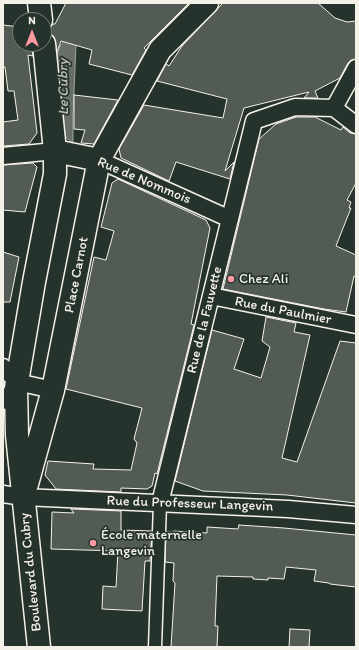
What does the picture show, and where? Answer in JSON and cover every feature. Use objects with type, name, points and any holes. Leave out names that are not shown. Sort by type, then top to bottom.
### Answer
[{"type":"main road","name":"Place Carnot","points":[[13,496],[53,390],[99,160],[160,50],[207,3]]},
{"type":"main road","points":[[13,496],[17,435],[10,385],[55,174],[55,151],[45,52]]},
{"type":"main road","name":"Rue de Nommois","points":[[55,151],[99,160]]},
{"type":"main road","name":"Boulevard du Cubry","points":[[13,496],[39,647]]},
{"type":"street","points":[[356,68],[334,108],[356,125]]},
{"type":"street","name":"Rue de la Fauvette","points":[[155,647],[160,503],[254,121],[295,107],[334,108]]},
{"type":"street","points":[[3,156],[55,151]]},
{"type":"street","name":"Rue de Nommois","points":[[99,160],[230,219]]},
{"type":"street","name":"Rue du Paulmier","points":[[211,296],[356,325]]},
{"type":"street","points":[[10,385],[53,390]]},
{"type":"street","name":"Rue du Professeur Langevin","points":[[13,496],[288,509],[356,515]]},
{"type":"water","name":"Le Cubry","points":[[96,3],[76,45],[73,143],[60,133],[53,65],[60,46]]},
{"type":"building","points":[[66,3],[188,4],[144,48],[146,50],[132,75],[89,64],[92,50],[61,41],[57,52],[54,37],[52,36],[52,25],[55,24]]},
{"type":"building","points":[[223,3],[318,3],[335,18],[347,22],[356,21],[356,59],[351,60],[348,63],[340,78],[315,91],[318,98],[304,98],[309,92],[244,108],[225,171],[234,162],[230,179],[176,162],[169,181],[121,158],[119,149],[144,105],[223,118],[227,99],[157,81],[166,64],[169,66],[182,46]]},
{"type":"building","points":[[3,25],[12,26],[12,52],[33,52],[33,56],[28,55],[37,133],[29,144],[3,146],[3,122],[18,120],[14,91],[8,91],[5,67],[3,67]]},
{"type":"building","points":[[74,95],[118,100],[94,144],[81,143],[85,130],[74,129]]},
{"type":"building","points":[[296,117],[315,117],[341,130],[343,127],[350,133],[356,134],[356,183],[347,200],[351,202],[349,208],[351,208],[336,246],[356,255],[356,277],[354,276],[346,312],[223,289],[259,139],[276,124]]},
{"type":"building","points":[[33,163],[37,167],[25,212],[3,210],[3,165]]},
{"type":"building","points":[[118,179],[206,220],[210,228],[191,324],[194,325],[157,474],[155,473],[152,486],[147,489],[121,488],[121,492],[56,489],[45,475],[48,461],[94,464],[93,469],[131,470],[137,443],[134,439],[142,408],[66,389],[94,257],[106,260],[114,231],[101,227],[112,183]]},
{"type":"building","points":[[3,252],[19,257],[10,302],[3,302]]},
{"type":"building","points":[[266,317],[296,323],[294,332],[310,335],[282,458],[297,462],[340,341],[356,343],[356,503],[287,495],[203,491],[175,481],[212,330],[244,339],[234,369],[261,378],[270,347],[262,341]]},
{"type":"building","points":[[71,509],[121,511],[121,530],[152,531],[150,561],[145,561],[142,611],[102,609],[103,586],[116,587],[118,551],[51,549],[52,512],[74,513]]},
{"type":"building","points":[[239,525],[356,535],[356,587],[314,581],[316,570],[286,567],[284,579],[268,578],[268,580],[253,579],[253,577],[217,576],[215,626],[218,626],[217,647],[171,647],[175,583],[173,581],[174,563],[165,562],[166,532],[207,533],[207,527],[238,529]]},
{"type":"building","points":[[290,629],[310,630],[309,647],[289,647]]},
{"type":"place","name":"Chez Ali","points":[[231,279]]},
{"type":"place","name":"École maternelle Langevin","points":[[93,543]]}]
